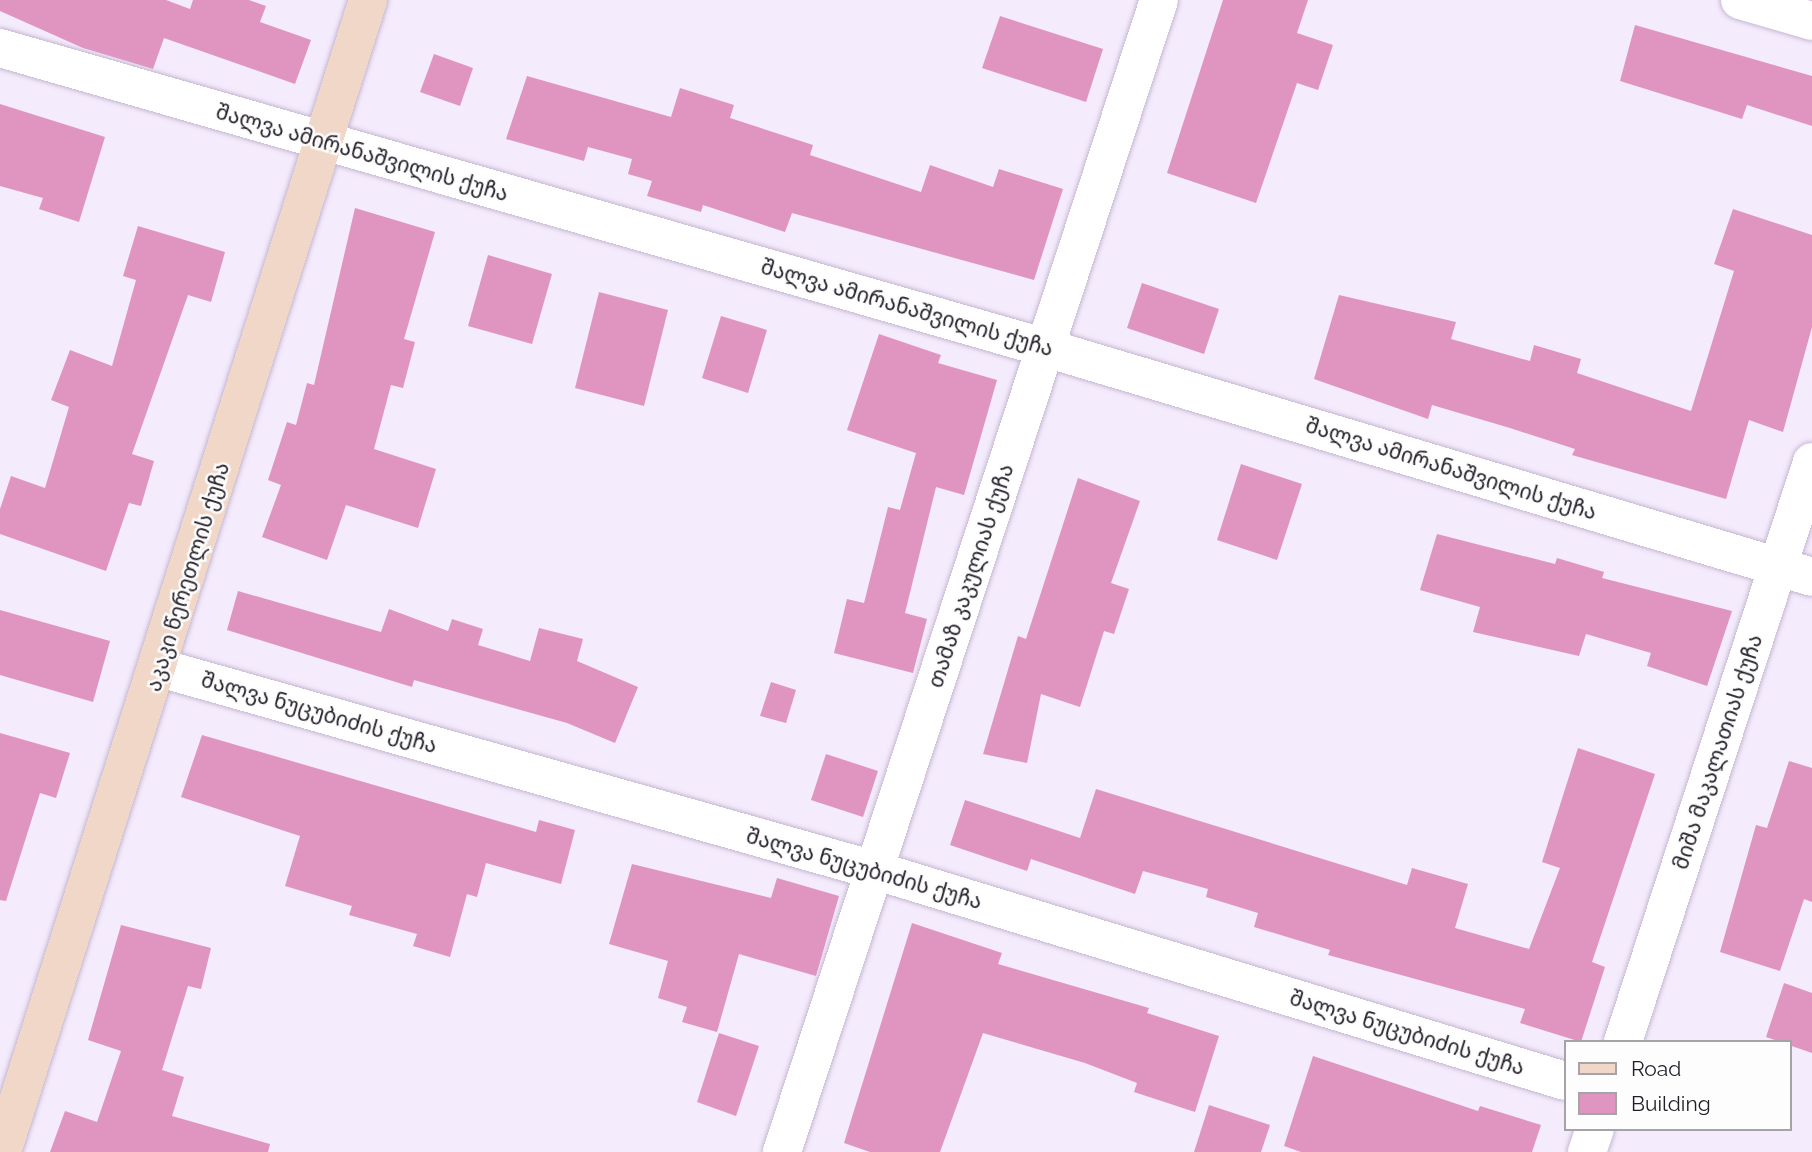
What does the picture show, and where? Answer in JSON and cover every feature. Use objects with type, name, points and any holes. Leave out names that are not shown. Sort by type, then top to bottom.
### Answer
[{"type":"main road","name":"აკაკი წერეთლის ქუჩა","points":[[2,1152],[160,668],[368,0]]},
{"type":"street","name":"თამაზ კაკულიას ქუჩა","points":[[782,1152],[1158,0]]},
{"type":"street","points":[[1740,0],[1812,21]]},
{"type":"street","name":"შალვა ამირანაშვილის ქუჩა","points":[[0,48],[1046,348],[1795,572]]},
{"type":"street","name":"მიშა მაკალათიას ქუჩა","points":[[1624,1040],[1795,572],[1812,463]]},
{"type":"street","name":"შალვა ნუცუბიძის ქუჩა","points":[[160,668],[874,870],[1563,1080]]},
{"type":"street","points":[[1587,1152],[1594,1131]]},
{"type":"building","points":[[0,0],[166,0],[190,9],[193,0],[249,0],[266,6],[260,22],[311,40],[295,84],[164,38],[153,69],[83,48],[0,11]]},
{"type":"building","points":[[1223,0],[1308,0],[1297,33],[1333,45],[1318,90],[1297,83],[1256,203],[1167,173]]},
{"type":"building","points":[[1000,16],[1103,49],[1086,102],[982,68]]},
{"type":"building","points":[[1635,25],[1812,76],[1812,126],[1747,105],[1742,119],[1620,81]]},
{"type":"building","points":[[434,54],[473,68],[460,106],[420,92]]},
{"type":"building","points":[[527,76],[671,117],[680,88],[734,105],[730,118],[813,145],[810,155],[921,192],[930,165],[993,187],[999,169],[1063,189],[1034,280],[792,213],[785,232],[703,205],[701,212],[647,196],[652,181],[628,174],[632,159],[588,147],[584,161],[506,139]]},
{"type":"building","points":[[0,104],[105,137],[79,222],[39,209],[43,198],[0,186]]},
{"type":"building","points":[[355,208],[435,232],[404,339],[415,342],[403,388],[391,385],[374,449],[436,469],[418,528],[346,505],[327,560],[262,537],[281,485],[268,480],[287,422],[296,425],[307,383],[314,385]]},
{"type":"building","points":[[1733,209],[1812,235],[1812,327],[1783,432],[1749,420],[1726,499],[1572,455],[1575,449],[1432,405],[1428,419],[1314,379],[1339,295],[1456,322],[1451,339],[1530,361],[1534,345],[1581,359],[1577,373],[1691,411],[1734,271],[1714,264]]},
{"type":"building","points":[[138,226],[225,252],[211,302],[188,295],[132,454],[154,461],[141,506],[129,503],[106,571],[0,534],[0,509],[11,476],[45,488],[69,407],[51,400],[70,350],[112,366],[136,280],[123,276]]},
{"type":"building","points":[[488,255],[552,274],[532,344],[468,326]]},
{"type":"building","points":[[1142,283],[1219,309],[1204,354],[1127,328]]},
{"type":"building","points":[[599,292],[668,310],[644,406],[575,388]]},
{"type":"building","points":[[721,316],[767,330],[748,393],[702,378]]},
{"type":"building","points":[[879,334],[941,355],[938,363],[997,380],[964,495],[936,487],[905,613],[927,619],[913,673],[834,653],[847,599],[864,603],[888,507],[900,510],[916,453],[847,430]]},
{"type":"building","points":[[1241,464],[1302,484],[1277,560],[1217,540]]},
{"type":"building","points":[[1078,478],[1140,501],[1111,583],[1129,589],[1114,634],[1104,631],[1080,707],[1041,694],[1027,763],[983,754],[1018,636],[1026,639]]},
{"type":"building","points":[[1437,534],[1555,564],[1557,558],[1604,572],[1602,578],[1732,611],[1707,686],[1647,666],[1651,653],[1586,634],[1579,656],[1473,632],[1480,607],[1420,590]]},
{"type":"building","points":[[238,591],[381,632],[389,609],[448,631],[452,619],[483,629],[478,645],[530,661],[539,628],[583,639],[577,661],[638,687],[615,743],[567,723],[414,680],[412,687],[227,630]]},
{"type":"building","points":[[0,610],[110,641],[93,702],[0,675]]},
{"type":"building","points":[[771,682],[796,690],[786,723],[760,716]]},
{"type":"building","points":[[0,733],[70,753],[56,798],[40,793],[6,901],[0,900]]},
{"type":"building","points":[[202,735],[536,832],[539,820],[575,830],[561,884],[486,863],[477,897],[467,894],[450,957],[413,946],[417,934],[349,915],[352,906],[285,886],[300,836],[181,797]]},
{"type":"building","points":[[1578,748],[1655,774],[1592,962],[1605,967],[1582,1040],[1520,1023],[1525,1009],[1328,955],[1330,950],[1254,927],[1258,913],[1206,897],[1208,889],[1143,871],[1135,894],[1031,859],[1027,871],[950,845],[965,800],[1080,838],[1096,789],[1407,885],[1412,868],[1468,884],[1455,928],[1529,949],[1560,868],[1542,862]]},
{"type":"building","points":[[826,754],[878,771],[863,817],[811,800]]},
{"type":"building","points":[[1789,761],[1812,768],[1812,902],[1804,899],[1780,971],[1720,952],[1756,825],[1767,828]]},
{"type":"building","points":[[632,864],[771,898],[777,878],[839,896],[816,976],[739,954],[717,1032],[682,1022],[687,1007],[658,998],[668,961],[609,944]]},
{"type":"building","points":[[912,923],[1002,953],[998,964],[1149,1008],[1147,1013],[1219,1036],[1195,1112],[1134,1092],[1137,1083],[1085,1063],[983,1033],[940,1152],[870,1152],[844,1143]]},
{"type":"building","points":[[121,925],[211,948],[201,989],[188,986],[162,1070],[184,1077],[172,1116],[270,1144],[268,1152],[50,1152],[65,1111],[97,1122],[121,1051],[88,1040]]},
{"type":"building","points":[[1784,983],[1812,993],[1812,1053],[1791,1046],[1791,1040],[1766,1037]]},
{"type":"building","points":[[719,1033],[759,1046],[736,1116],[697,1102]]},
{"type":"building","points":[[1313,1056],[1478,1111],[1480,1106],[1541,1125],[1532,1152],[1301,1152],[1284,1146]]},
{"type":"building","points":[[1209,1105],[1270,1125],[1261,1152],[1194,1152]]}]
